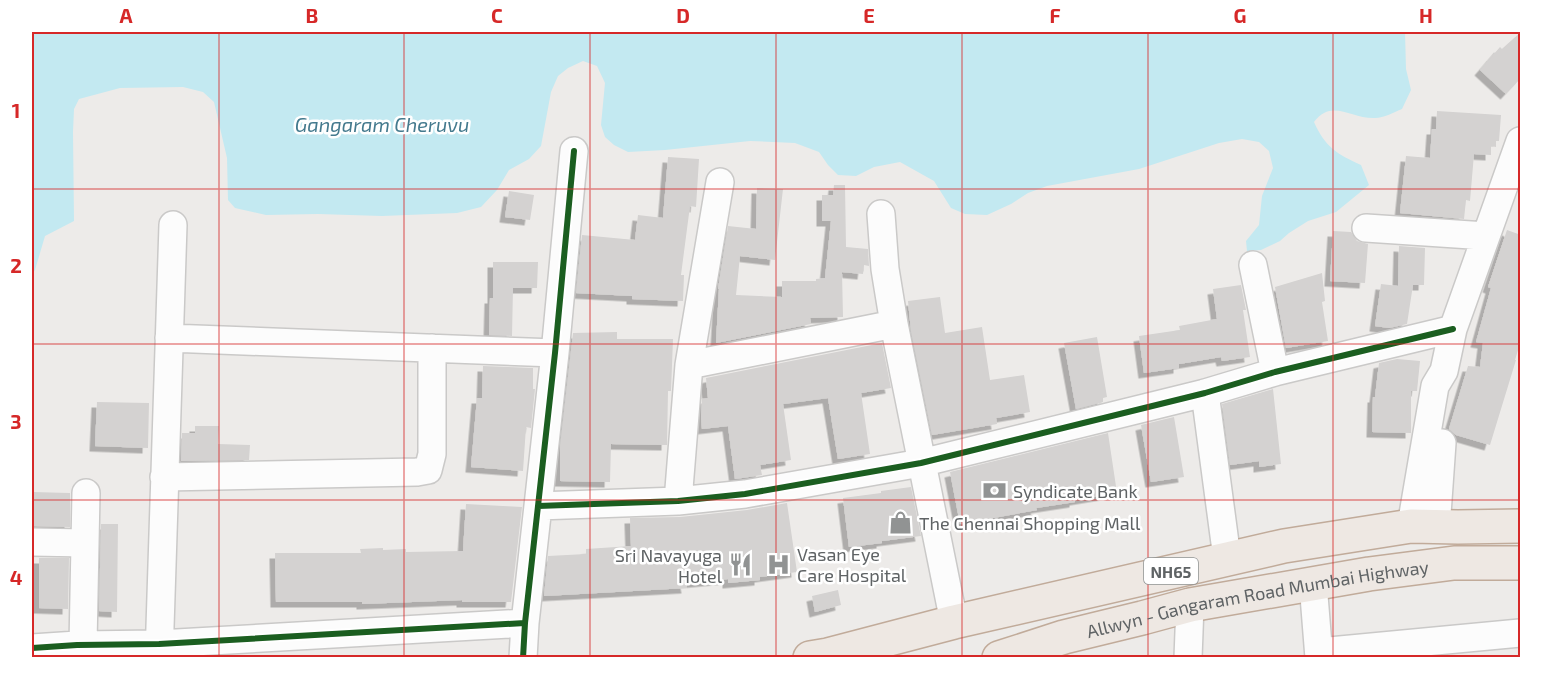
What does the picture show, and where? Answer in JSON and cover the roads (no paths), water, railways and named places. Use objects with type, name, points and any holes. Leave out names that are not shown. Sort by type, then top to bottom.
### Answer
[{"type":"highway","name":"NH65","points":[[819,656],[954,622],[1284,546],[1425,527],[1521,526]]},
{"type":"highway","name":"Allwyn - Gangaram Road Mumbai Highway","points":[[999,657],[1064,637],[1190,605],[1369,574],[1454,563],[1521,563]]},
{"type":"highway","points":[[1138,579],[1148,616]]},
{"type":"highway","points":[[1103,587],[1113,625]]},
{"type":"street","points":[[1425,527],[1435,386],[1444,371],[1453,328],[1521,141]]},
{"type":"street","points":[[523,657],[574,151]]},
{"type":"street","points":[[678,501],[689,365],[720,182]]},
{"type":"street","points":[[881,214],[885,269],[894,324],[954,622]]},
{"type":"street","points":[[159,650],[173,225]]},
{"type":"street","points":[[1366,228],[1486,236]]},
{"type":"street","points":[[1253,265],[1275,372]]},
{"type":"street","points":[[689,365],[894,324]]},
{"type":"street","points":[[538,506],[678,501],[745,494],[921,463],[1453,328]]},
{"type":"street","points":[[170,338],[555,353]]},
{"type":"street","points":[[164,477],[428,470],[432,454],[432,348]]},
{"type":"street","points":[[1204,393],[1227,558]]},
{"type":"street","points":[[83,645],[86,493]]},
{"type":"street","points":[[32,542],[85,543]]},
{"type":"street","points":[[1313,583],[1319,655],[1521,633]]},
{"type":"street","points":[[1188,657],[1190,605]]},
{"type":"street","points":[[32,648],[83,645],[159,650],[525,623]]},
{"type":"water","name":"Gangaram Cheruvu","points":[[32,32],[1405,32],[1406,69],[1411,90],[1402,109],[1382,117],[1366,117],[1335,110],[1321,115],[1314,122],[1327,144],[1338,153],[1361,165],[1369,185],[1336,212],[1308,221],[1280,241],[1261,250],[1247,251],[1246,241],[1259,225],[1262,196],[1273,168],[1269,151],[1259,142],[1242,139],[1219,143],[1139,169],[1047,186],[1028,193],[987,215],[965,214],[951,208],[934,181],[900,162],[874,167],[856,176],[838,175],[819,152],[795,143],[750,141],[628,152],[605,137],[601,125],[605,83],[597,66],[583,61],[558,76],[551,92],[541,146],[529,159],[509,170],[497,190],[481,207],[457,213],[382,216],[266,215],[235,208],[228,200],[227,158],[214,102],[203,92],[183,87],[120,88],[79,99],[74,109],[74,221],[45,236],[32,274]]},
{"type":"place","name":"Syndicate Bank","points":[[995,491]]},
{"type":"place","name":"The Chennai Shopping Mall","points":[[901,523]]},
{"type":"place","name":"Vasan Eye Care Hospital","points":[[779,564]]},
{"type":"place","name":"Sri Navayuga Hotel","points":[[740,565]]}]
